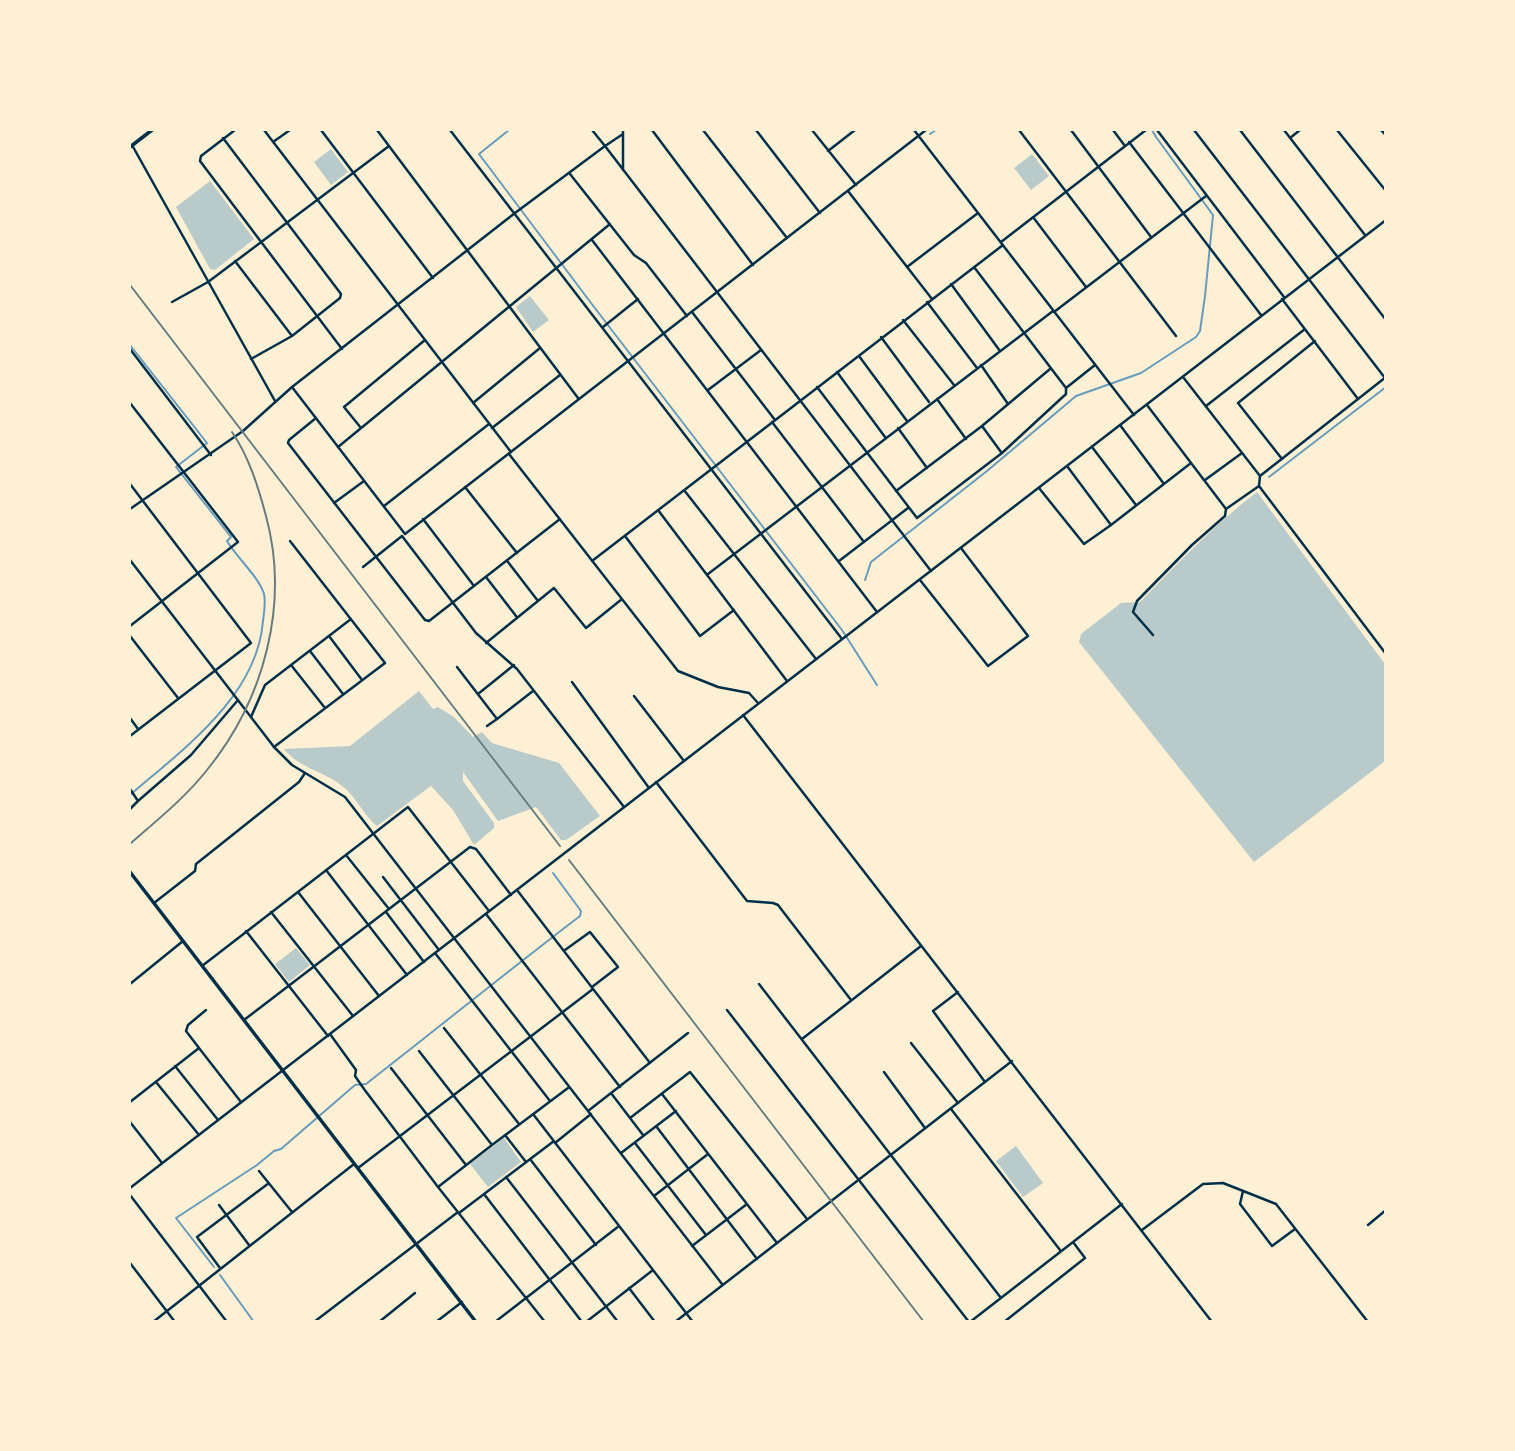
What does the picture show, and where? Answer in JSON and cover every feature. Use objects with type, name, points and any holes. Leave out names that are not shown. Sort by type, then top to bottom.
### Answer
[{"type":"highway","points":[[131,146],[152,130]]},
{"type":"highway","points":[[130,872],[476,1321]]},
{"type":"street","points":[[235,130],[201,156],[200,161],[342,349]]},
{"type":"street","points":[[264,130],[678,671],[718,687],[750,693],[758,704]]},
{"type":"street","points":[[273,142],[290,130]]},
{"type":"street","points":[[321,130],[433,278]]},
{"type":"street","points":[[377,130],[579,400]]},
{"type":"street","points":[[450,130],[842,639]]},
{"type":"street","points":[[592,130],[931,571]]},
{"type":"street","points":[[652,130],[753,265]]},
{"type":"street","points":[[703,130],[787,238]]},
{"type":"street","points":[[755,130],[820,213]]},
{"type":"street","points":[[812,130],[856,185]]},
{"type":"street","points":[[846,130],[849,134]]},
{"type":"street","points":[[828,151],[855,130]]},
{"type":"street","points":[[914,130],[1134,415]]},
{"type":"street","points":[[363,567],[926,130]]},
{"type":"street","points":[[1019,130],[1176,336]]},
{"type":"street","points":[[1071,130],[1151,237]]},
{"type":"street","points":[[1113,130],[1125,146]]},
{"type":"street","points":[[592,561],[974,267],[1033,216],[1146,130]]},
{"type":"street","points":[[1157,130],[1358,400]]},
{"type":"street","points":[[1194,130],[1385,377],[1260,477]]},
{"type":"street","points":[[1240,130],[1385,320]]},
{"type":"street","points":[[1284,130],[1365,236]]},
{"type":"street","points":[[1290,138],[1300,130]]},
{"type":"street","points":[[1337,130],[1385,191]]},
{"type":"street","points":[[1381,130],[1385,135]]},
{"type":"street","points":[[130,509],[211,455],[256,421],[292,387],[623,132]]},
{"type":"street","points":[[623,132],[623,170]]},
{"type":"street","points":[[223,138],[341,294],[340,298],[292,335],[251,359]]},
{"type":"street","points":[[130,139],[131,146],[275,401]]},
{"type":"street","points":[[1129,142],[1261,316]]},
{"type":"street","points":[[173,302],[208,282],[389,146]]},
{"type":"street","points":[[570,174],[634,255],[646,263],[687,316]]},
{"type":"street","points":[[848,191],[932,299]]},
{"type":"street","points":[[708,574],[1206,196]]},
{"type":"street","points":[[907,267],[978,213]]},
{"type":"street","points":[[1033,216],[1086,287]]},
{"type":"street","points":[[130,1188],[1385,220]]},
{"type":"street","points":[[338,447],[610,224]]},
{"type":"street","points":[[592,240],[877,612]]},
{"type":"street","points":[[235,261],[292,335]]},
{"type":"street","points":[[817,387],[917,518],[1002,453],[1066,394],[1066,388],[974,267]]},
{"type":"street","points":[[951,284],[1000,351]]},
{"type":"street","points":[[603,327],[638,299]]},
{"type":"street","points":[[927,302],[976,368]]},
{"type":"street","points":[[692,312],[864,542]]},
{"type":"street","points":[[903,320],[954,385]]},
{"type":"street","points":[[1206,406],[1306,329]]},
{"type":"street","points":[[881,337],[930,403]]},
{"type":"street","points":[[360,428],[344,407],[425,340]]},
{"type":"street","points":[[1282,459],[1238,403],[1315,341]]},
{"type":"street","points":[[473,402],[540,348]]},
{"type":"street","points":[[130,349],[211,455]]},
{"type":"street","points":[[708,390],[762,350]]},
{"type":"street","points":[[858,355],[907,421]]},
{"type":"street","points":[[981,365],[1008,404]]},
{"type":"street","points":[[1066,388],[1095,365]]},
{"type":"street","points":[[896,492],[1051,369]]},
{"type":"street","points":[[837,372],[885,438]]},
{"type":"street","points":[[492,428],[560,374]]},
{"type":"street","points":[[1183,377],[1260,477],[1259,486],[1385,654]]},
{"type":"street","points":[[292,387],[384,506],[453,603],[486,643],[514,665],[624,807]]},
{"type":"street","points":[[936,399],[966,439]]},
{"type":"street","points":[[130,403],[238,542],[130,626]]},
{"type":"street","points":[[1147,405],[1226,509],[1225,516],[1137,601],[1133,612],[1153,635]]},
{"type":"street","points":[[316,418],[288,443],[425,620],[429,621],[561,519]]},
{"type":"street","points":[[384,506],[489,424]]},
{"type":"street","points":[[1120,425],[1164,484]]},
{"type":"street","points":[[982,426],[1002,453]]},
{"type":"street","points":[[898,428],[927,468]]},
{"type":"street","points":[[1092,447],[1136,505]]},
{"type":"street","points":[[1205,480],[1242,453]]},
{"type":"street","points":[[1039,488],[1084,544],[1191,463]]},
{"type":"street","points":[[1067,466],[1111,524]]},
{"type":"street","points":[[334,503],[364,481]]},
{"type":"street","points":[[130,484],[251,643],[130,736]]},
{"type":"street","points":[[465,486],[517,553]]},
{"type":"street","points":[[1226,509],[1259,486]]},
{"type":"street","points":[[684,490],[816,659]]},
{"type":"street","points":[[839,561],[908,508]]},
{"type":"street","points":[[658,510],[787,681]]},
{"type":"street","points":[[423,519],[475,586]]},
{"type":"street","points":[[625,536],[700,636],[734,610]]},
{"type":"street","points":[[274,747],[385,663],[290,541]]},
{"type":"street","points":[[920,579],[988,666],[1028,636],[961,548]]},
{"type":"street","points":[[130,560],[274,747],[292,765],[345,797],[722,1285]]},
{"type":"street","points":[[508,560],[538,601]]},
{"type":"street","points":[[486,577],[517,617]]},
{"type":"street","points":[[486,643],[554,588],[586,628],[622,599]]},
{"type":"street","points":[[251,717],[265,685],[351,619]]},
{"type":"street","points":[[130,636],[178,698]]},
{"type":"street","points":[[329,636],[362,680]]},
{"type":"street","points":[[310,650],[343,694]]},
{"type":"street","points":[[291,665],[326,708]]},
{"type":"street","points":[[478,694],[514,665]]},
{"type":"street","points":[[457,667],[497,719]]},
{"type":"street","points":[[572,682],[649,788]]},
{"type":"street","points":[[487,726],[533,691]]},
{"type":"street","points":[[634,696],[684,761]]},
{"type":"street","points":[[130,809],[191,755],[238,700]]},
{"type":"street","points":[[743,715],[1212,1321]]},
{"type":"street","points":[[130,718],[138,729]]},
{"type":"street","points":[[154,903],[195,871],[196,864],[299,782],[305,773]]},
{"type":"street","points":[[656,782],[747,901],[778,905],[851,1000]]},
{"type":"street","points":[[130,789],[138,801]]},
{"type":"street","points":[[202,966],[408,807],[452,861],[562,1013],[620,1087]]},
{"type":"street","points":[[244,1020],[473,847],[511,895]]},
{"type":"street","points":[[346,855],[424,962]]},
{"type":"street","points":[[326,870],[407,975]]},
{"type":"street","points":[[383,877],[439,950]]},
{"type":"street","points":[[517,890],[650,1063]]},
{"type":"street","points":[[298,892],[379,996]]},
{"type":"street","points":[[271,912],[353,1016]]},
{"type":"street","points":[[246,931],[356,1070],[355,1076],[364,1089],[438,1187],[545,1321]]},
{"type":"street","points":[[358,1168],[562,1013],[618,967],[590,932],[564,951]]},
{"type":"street","points":[[130,984],[183,941]]},
{"type":"street","points":[[802,1039],[922,945]]},
{"type":"street","points":[[435,953],[550,1101]]},
{"type":"street","points":[[759,984],[1001,1298]]},
{"type":"street","points":[[958,992],[933,1012],[985,1082]]},
{"type":"street","points":[[206,1010],[188,1025],[186,1031],[242,1102]]},
{"type":"street","points":[[727,1010],[970,1321],[1122,1204]]},
{"type":"street","points":[[444,1028],[519,1124]]},
{"type":"street","points":[[314,1321],[554,1142],[688,1033]]},
{"type":"street","points":[[911,1042],[958,1103]]},
{"type":"street","points":[[130,1102],[199,1048]]},
{"type":"street","points":[[419,1051],[492,1145]]},
{"type":"street","points":[[675,1321],[1012,1062]]},
{"type":"street","points":[[175,1066],[218,1121]]},
{"type":"street","points":[[391,1068],[466,1165]]},
{"type":"street","points":[[630,1118],[690,1072],[807,1220]]},
{"type":"street","points":[[884,1072],[925,1129]]},
{"type":"street","points":[[156,1082],[198,1135]]},
{"type":"street","points":[[438,1187],[569,1087]]},
{"type":"street","points":[[611,1094],[643,1136]]},
{"type":"street","points":[[663,1094],[778,1243]]},
{"type":"street","points":[[951,1109],[1061,1251]]},
{"type":"street","points":[[621,1153],[676,1111]]},
{"type":"street","points":[[533,1114],[693,1321]]},
{"type":"street","points":[[130,1122],[162,1163]]},
{"type":"street","points":[[656,1126],[757,1259]]},
{"type":"street","points":[[505,1135],[596,1245]]},
{"type":"street","points":[[635,1143],[706,1235]]},
{"type":"street","points":[[654,1196],[708,1154]]},
{"type":"street","points":[[153,1321],[354,1163]]},
{"type":"street","points":[[259,1171],[292,1212]]},
{"type":"street","points":[[506,1177],[618,1321]]},
{"type":"street","points":[[220,1268],[197,1237],[269,1183]]},
{"type":"street","points":[[1142,1230],[1203,1184],[1223,1183],[1276,1204],[1368,1321]]},
{"type":"street","points":[[1243,1191],[1240,1204],[1272,1246],[1296,1228]]},
{"type":"street","points":[[484,1194],[549,1280],[584,1321],[653,1270]]},
{"type":"street","points":[[130,1195],[227,1321]]},
{"type":"street","points":[[692,1246],[747,1204]]},
{"type":"street","points":[[219,1205],[249,1245]]},
{"type":"street","points":[[1368,1225],[1385,1210]]},
{"type":"street","points":[[495,1321],[619,1226]]},
{"type":"street","points":[[1004,1321],[1086,1258],[1073,1242]]},
{"type":"street","points":[[130,1264],[175,1321]]},
{"type":"street","points":[[629,1288],[655,1321]]},
{"type":"street","points":[[379,1321],[415,1293]]},
{"type":"street","points":[[436,1321],[462,1302]]},
{"type":"shaded area","points":[[331,149],[348,172],[331,185],[314,162]]},
{"type":"shaded area","points":[[1032,154],[1049,176],[1031,190],[1014,168]]},
{"type":"shaded area","points":[[210,181],[254,239],[215,270],[210,269],[176,207]]},
{"type":"shaded area","points":[[530,296],[549,320],[533,332],[516,307]]},
{"type":"shaded area","points":[[1257,492],[1385,664],[1385,761],[1254,862],[1079,642],[1081,634],[1121,603],[1140,602],[1211,531]]},
{"type":"shaded area","points":[[419,691],[433,709],[438,707],[454,717],[473,737],[482,732],[492,743],[559,763],[600,816],[566,840],[561,840],[536,807],[498,821],[463,772],[463,781],[494,823],[494,828],[474,845],[453,810],[431,786],[377,826],[341,785],[297,761],[284,749],[350,746]]},
{"type":"shaded area","points":[[296,948],[310,965],[289,982],[275,964]]},
{"type":"shaded area","points":[[504,1138],[521,1162],[488,1187],[470,1164]]},
{"type":"shaded area","points":[[1016,1146],[1043,1183],[1023,1197],[996,1161]]},
{"type":"waterway","points":[[509,130],[479,154],[842,630],[877,685]]},
{"type":"waterway","points":[[930,134],[936,130]]},
{"type":"waterway","points":[[865,580],[871,562],[987,471],[1076,396],[1141,373],[1196,337],[1200,331],[1213,215],[1152,130]]},
{"type":"waterway","points":[[130,345],[207,443],[176,467],[231,537],[227,541],[258,581],[265,600],[258,648],[247,674],[232,697],[194,740],[130,795]]},
{"type":"waterway","points":[[1269,477],[1386,387]]},
{"type":"waterway","points":[[214,1267],[176,1218],[274,1151],[281,1149],[355,1085],[366,1084],[580,916],[581,911],[553,873]]},
{"type":"waterway","points":[[220,1275],[254,1322]]},
{"type":"railway","points":[[130,285],[560,846]]},
{"type":"railway","points":[[130,844],[189,790],[227,743],[244,713],[267,650],[273,617],[273,549],[256,483],[232,432]]},
{"type":"railway","points":[[569,860],[924,1322]]}]
